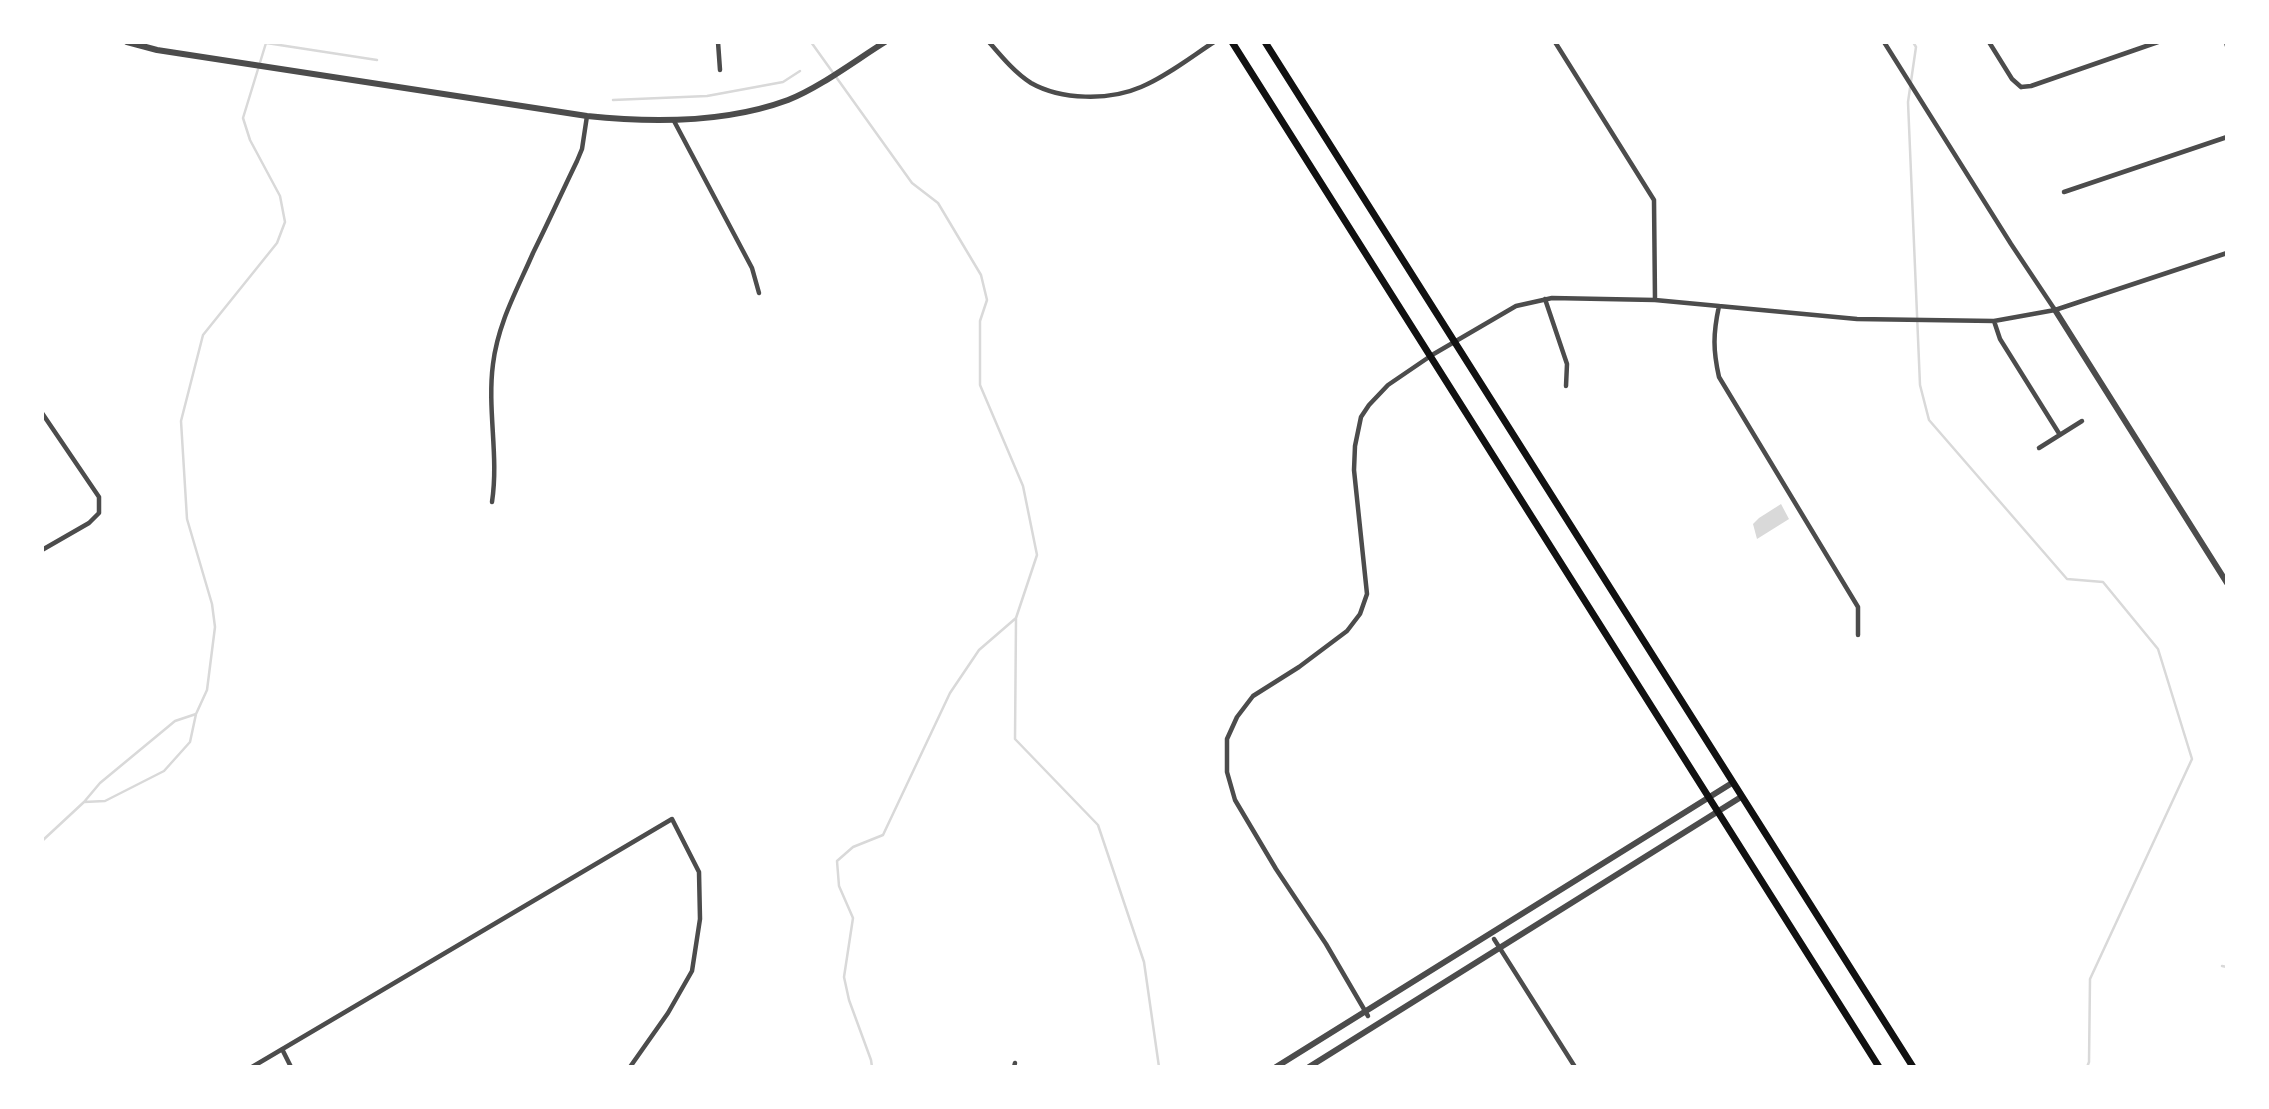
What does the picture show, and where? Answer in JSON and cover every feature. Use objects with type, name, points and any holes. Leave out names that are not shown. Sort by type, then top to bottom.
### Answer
[{"type":"main road","points":[[1232,42],[1880,1067]]},
{"type":"main road","points":[[1265,42],[1913,1067]]},
{"type":"street","points":[[127,42],[157,50],[631,121],[674,121],[740,112],[789,99],[885,42]]},
{"type":"street","points":[[718,42],[720,70]]},
{"type":"street","points":[[989,42],[1002,58],[1031,83],[1067,95],[1106,95],[1140,88],[1214,42]]},
{"type":"street","points":[[1556,42],[1654,200],[1655,300]]},
{"type":"street","points":[[1884,42],[2227,583]]},
{"type":"street","points":[[1989,42],[2020,89],[2158,42]]},
{"type":"street","points":[[492,502],[496,478],[491,410],[493,364],[498,338],[506,310],[582,149],[587,116]]},
{"type":"street","points":[[674,121],[752,268],[759,293]]},
{"type":"street","points":[[2064,192],[2227,136]]},
{"type":"street","points":[[1366,1014],[1326,944],[1276,869],[1236,800],[1227,772],[1227,739],[1237,717],[1253,696],[1348,631],[1360,614],[1367,594],[1354,470],[1355,446],[1361,417],[1388,385],[1432,355],[1516,306],[1545,299],[1655,300],[1857,319],[1994,321],[2055,310],[2227,253]]},
{"type":"street","points":[[1545,299],[1567,363],[1566,386]]},
{"type":"street","points":[[1719,306],[1713,333],[1713,352],[1720,377],[1858,607],[1858,635]]},
{"type":"street","points":[[1994,321],[2000,339],[2060,435]]},
{"type":"street","points":[[1558,339],[1565,337]]},
{"type":"street","points":[[42,413],[99,497],[99,513],[89,523],[42,550]]},
{"type":"street","points":[[2039,448],[2082,422]]},
{"type":"street","points":[[1276,1067],[1366,1014],[1732,783]]},
{"type":"street","points":[[1309,1067],[1741,797]]},
{"type":"street","points":[[252,1067],[672,820],[699,873],[700,919],[692,971],[668,1013],[630,1067]]},
{"type":"street","points":[[1494,939],[1575,1067]]},
{"type":"street","points":[[282,1049],[291,1067]]},
{"type":"shaded area","points":[[1781,504],[1789,519],[1757,539],[1753,524]]},
{"type":"waterway","points":[[260,42],[377,60]]},
{"type":"waterway","points":[[811,42],[912,183],[938,203],[981,275],[987,300],[980,321],[980,385],[1023,486],[1037,555],[1016,618],[979,650],[950,693],[883,835],[853,847],[837,861],[839,886],[853,918],[844,977],[872,1067]]},
{"type":"waterway","points":[[1913,42],[1916,47],[1908,102],[1920,385],[1929,420],[2067,579],[2103,582],[2158,649],[2192,759],[2090,979],[2087,1067]]},
{"type":"waterway","points":[[42,841],[84,802],[105,801],[164,771],[190,742],[196,714],[207,690],[215,627],[212,604],[187,519],[181,421],[203,335],[277,243],[285,222],[280,196],[250,140],[243,118],[266,43]]},
{"type":"waterway","points":[[613,100],[707,96],[783,82],[800,71]]},
{"type":"waterway","points":[[1016,619],[1015,739],[1098,825],[1144,962],[1159,1067]]},
{"type":"waterway","points":[[84,802],[100,783],[175,721],[196,714]]},
{"type":"waterway","points":[[2222,966],[2227,967]]}]
